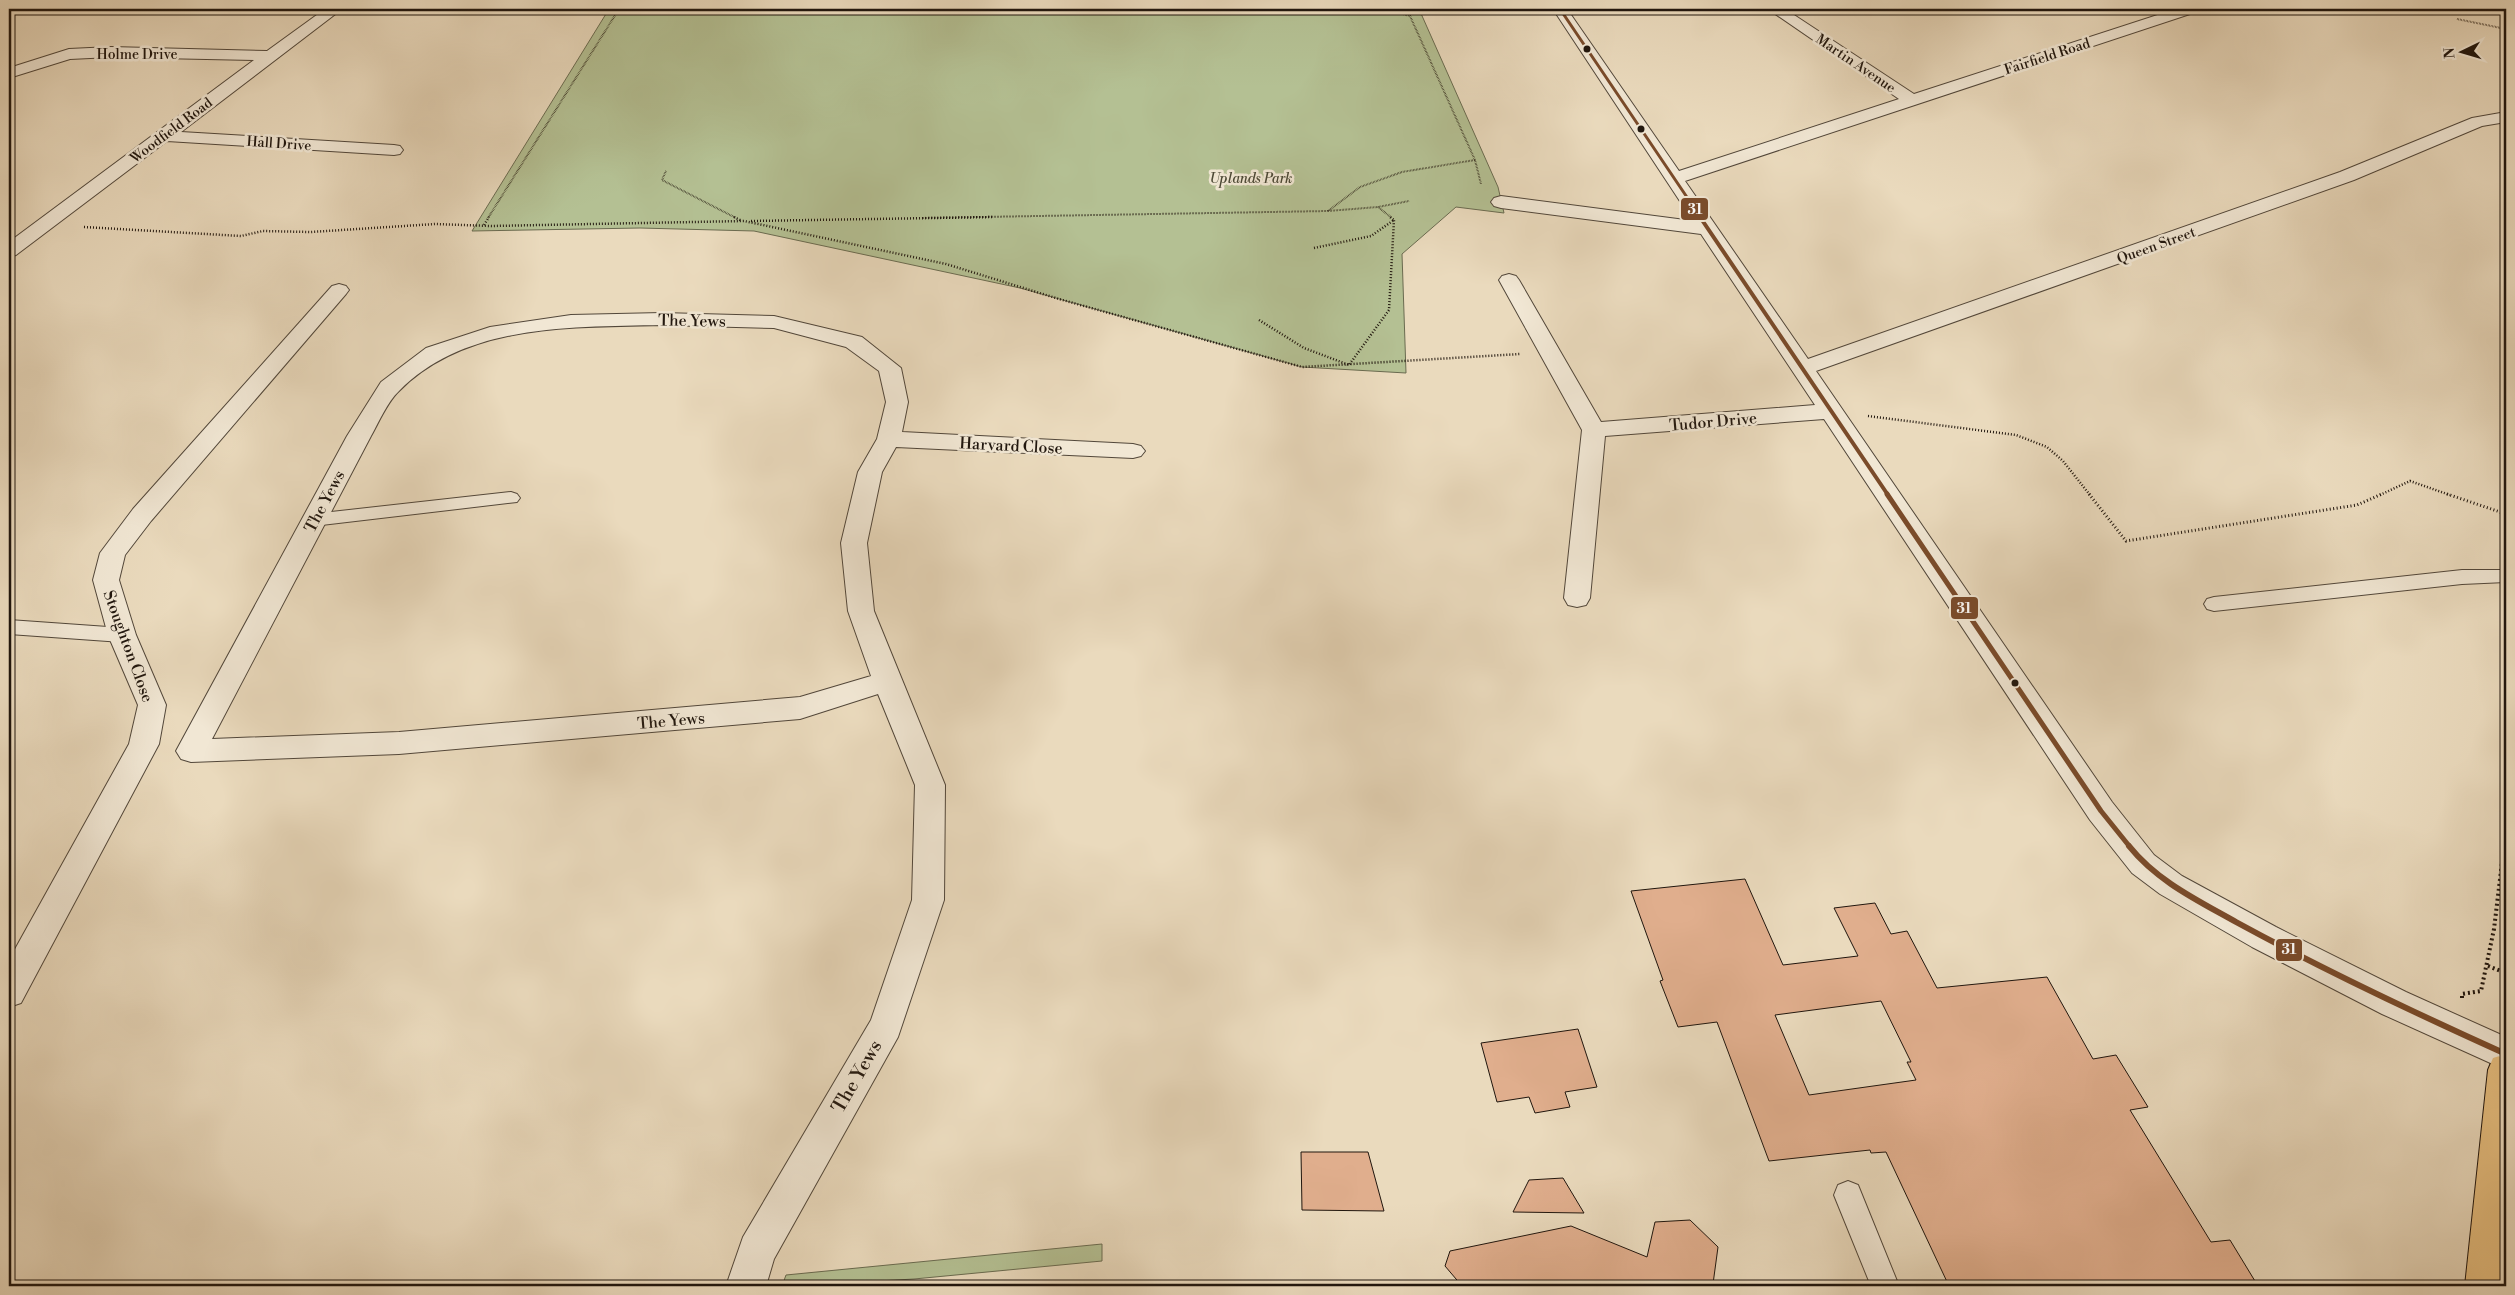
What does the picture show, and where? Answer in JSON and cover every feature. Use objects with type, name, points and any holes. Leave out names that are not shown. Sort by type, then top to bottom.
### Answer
[{"type":"highway","points":[[2485,1286],[2506,1070]]},
{"type":"street","name":"Woodfield Road","points":[[9,251],[334,9]]},
{"type":"street","points":[[1560,9],[1804,368],[2100,811],[2143,864],[2171,885],[2264,937],[2394,1003],[2506,1054]]},
{"type":"street","name":"Martin Avenue","points":[[1775,9],[1912,100]]},
{"type":"street","name":"Fairfield Road","points":[[1675,178],[2191,9]]},
{"type":"street","name":"Holme Drive","points":[[9,73],[69,54],[111,52],[269,56]]},
{"type":"street","name":"Queen Street","points":[[1804,368],[2348,176],[2478,122],[2506,117]]},
{"type":"street","name":"Hall Drive","points":[[164,136],[394,150]]},
{"type":"street","points":[[1501,202],[1710,229]]},
{"type":"street","points":[[1509,280],[1594,430],[1577,598]]},
{"type":"street","name":"Stoughton Close","points":[[9,992],[144,744],[152,705],[122,635],[106,580],[113,553],[142,515],[339,290]]},
{"type":"street","name":"The Yews","points":[[746,1286],[757,1251],[886,1026],[928,900],[930,785],[887,681],[862,611],[854,543],[870,472],[889,439],[897,402],[890,368],[854,342],[774,322],[662,319],[571,321],[490,333],[434,354],[390,387],[359,436],[191,751],[399,743],[790,709],[887,681]]},
{"type":"street","name":"Tudor Drive","points":[[1594,430],[1832,411]]},
{"type":"street","name":"Harvard Close","points":[[889,439],[1133,451]]},
{"type":"lane","points":[[313,520],[510,498]]},
{"type":"lane","points":[[2214,604],[2462,577],[2506,576]]},
{"type":"lane","points":[[9,627],[122,635]]},
{"type":"lane","points":[[1848,1195],[1885,1286]]},
{"type":"path","points":[[484,226],[618,9]]},
{"type":"path","points":[[1385,9],[1410,16],[1475,160],[1481,184]]},
{"type":"path","points":[[2434,9],[2439,16],[2506,29]]},
{"type":"path","points":[[1328,211],[1360,187],[1402,172],[1475,160]]},
{"type":"path","points":[[666,171],[662,180],[744,221],[946,264],[1059,299],[1302,367],[1550,352]]},
{"type":"path","points":[[45,224],[241,236],[263,230],[311,232],[435,224],[484,226],[1328,211],[1378,208],[1409,202]]},
{"type":"path","points":[[1378,208],[1394,220]]},
{"type":"path","points":[[1349,365],[1389,310],[1394,220]]},
{"type":"path","points":[[1314,248],[1370,236],[1394,220]]},
{"type":"path","points":[[1259,320],[1304,348],[1349,365]]},
{"type":"path","points":[[1832,411],[2016,435],[2047,447],[2064,461],[2126,541],[2357,505],[2410,482],[2506,514]]},
{"type":"path","points":[[2462,994],[2481,991],[2488,966],[2496,923],[2506,824]]},
{"type":"path","points":[[2488,966],[2506,973]]},
{"type":"green space","name":"Uplands Park","points":[[609,9],[1419,9],[1498,187],[1504,213],[1456,207],[1402,254],[1406,373],[1302,367],[1020,288],[754,231],[640,228],[472,231]]},
{"type":"green space","points":[[1102,1244],[1102,1261],[914,1279],[826,1284],[825,1286],[782,1286],[786,1275]]},
{"type":"building","points":[[1745,879],[1783,965],[1858,956],[1834,908],[1875,903],[1891,934],[1907,931],[1937,988],[2047,977],[2093,1059],[2116,1055],[2148,1107],[2130,1110],[2211,1242],[2230,1240],[2258,1286],[1949,1286],[1886,1152],[1871,1153],[1870,1150],[1769,1161],[1717,1022],[1678,1027],[1660,981],[1663,980],[1631,891]],"holes":[[[1881,1001],[1911,1062],[1907,1062],[1916,1080],[1809,1095],[1775,1015]]]},
{"type":"building","points":[[1578,1029],[1597,1087],[1565,1092],[1570,1107],[1535,1113],[1529,1097],[1497,1102],[1481,1043]]},
{"type":"building","points":[[1301,1152],[1368,1152],[1384,1211],[1302,1210]]},
{"type":"building","points":[[1563,1178],[1584,1213],[1513,1212],[1529,1180]]},
{"type":"building","points":[[1690,1220],[1718,1247],[1713,1284],[1716,1286],[1462,1286],[1445,1266],[1450,1251],[1571,1226],[1647,1257],[1655,1222]]},
{"type":"transit line","name":"31","points":[[1560,9],[2101,811],[2143,864],[2171,885],[2264,937],[2394,1003],[2506,1054]]}]
